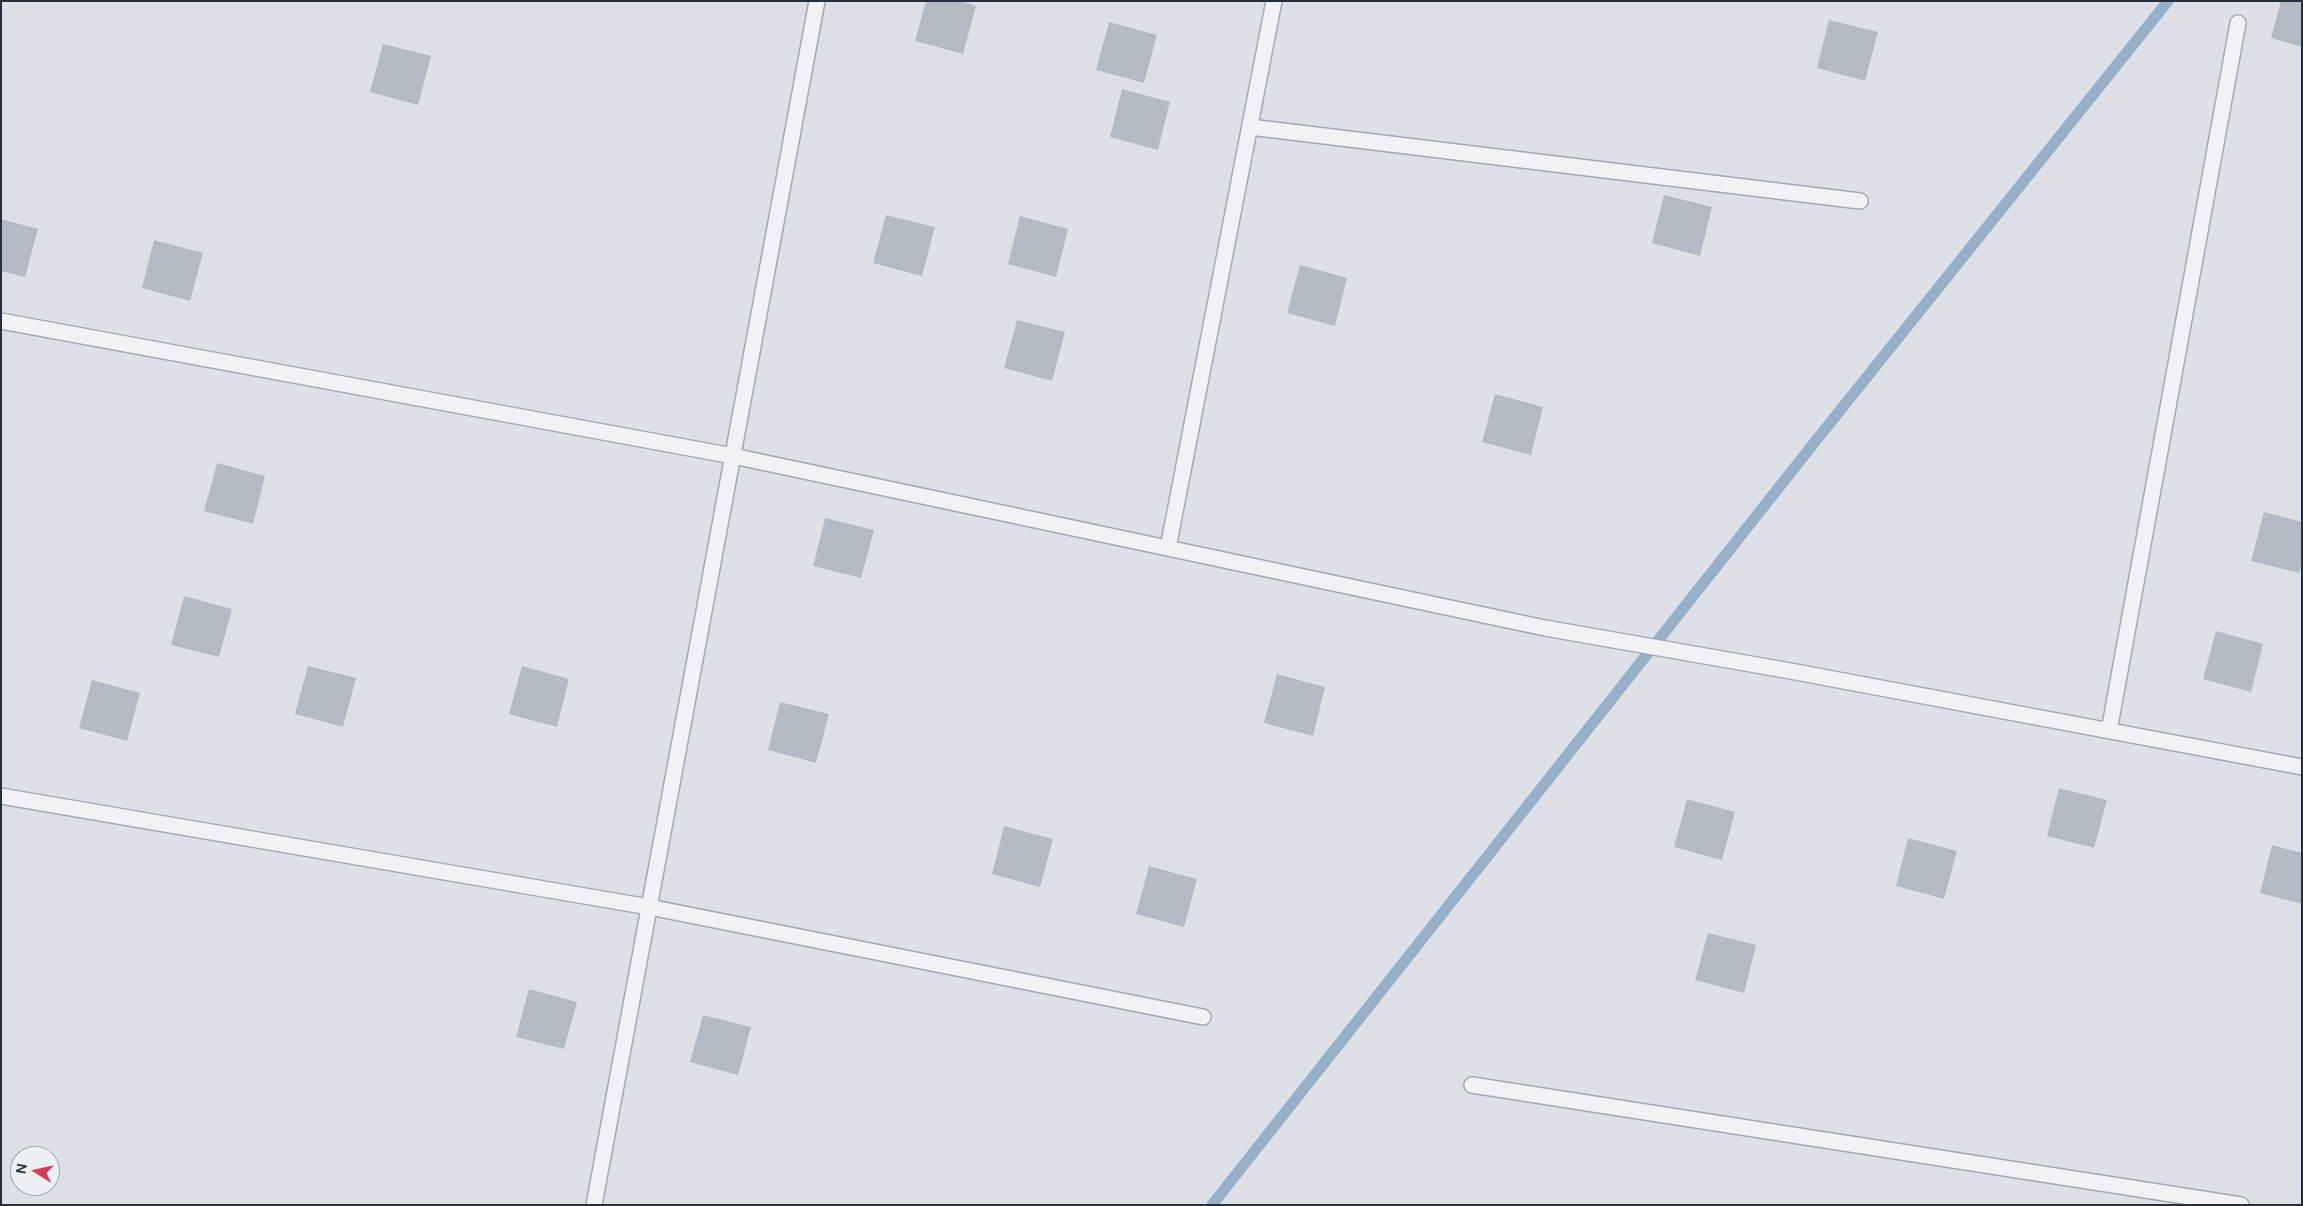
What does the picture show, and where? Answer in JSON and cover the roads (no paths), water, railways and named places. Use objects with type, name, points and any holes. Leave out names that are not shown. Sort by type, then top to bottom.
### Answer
[{"type":"lane","points":[[594,1205],[817,1]]},
{"type":"lane","points":[[1168,548],[1274,1]]},
{"type":"lane","points":[[2109,731],[2238,23]]},
{"type":"lane","points":[[1250,127],[1860,202]]},
{"type":"lane","points":[[1,320],[733,456],[1545,628],[2302,767]]},
{"type":"lane","points":[[1,796],[650,907],[1203,1017]]},
{"type":"lane","points":[[1472,1085],[2241,1205]]},
{"type":"waterway","points":[[1212,1205],[1814,443],[2168,1]]}]
